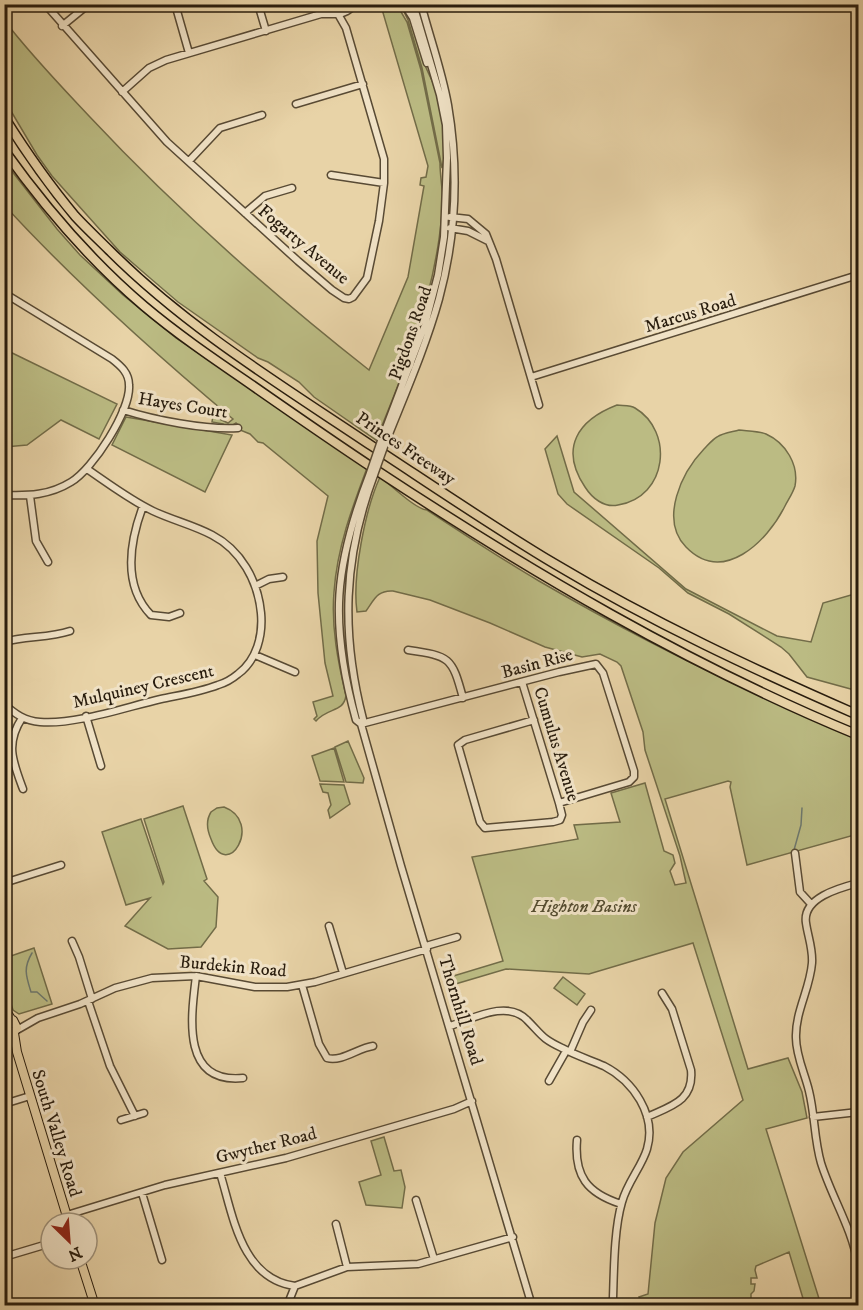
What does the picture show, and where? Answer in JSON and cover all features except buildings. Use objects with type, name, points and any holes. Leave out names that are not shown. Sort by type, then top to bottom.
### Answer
[{"type":"highway","name":"Princes Freeway","points":[[4,117],[35,166],[77,218],[125,266],[180,314],[240,357],[434,488],[556,565],[678,632],[782,682],[858,715]]},
{"type":"highway","name":"Princes Freeway","points":[[4,150],[67,230],[142,305],[344,449],[483,539],[608,612],[753,688],[858,735]]},
{"type":"main road","points":[[4,1008],[10,1020]]},
{"type":"main road","name":"South Valley Road","points":[[10,1020],[17,1025],[11,1033],[66,1211]]},
{"type":"main road","points":[[84,1271],[95,1305]]},
{"type":"street","name":"Fogarty Avenue","points":[[45,4],[62,26],[167,142],[332,290],[344,298],[349,298],[353,297],[367,278],[384,183],[384,159],[346,28]]},
{"type":"street","points":[[62,26],[88,4]]},
{"type":"street","points":[[175,4],[189,53]]},
{"type":"street","points":[[258,4],[266,31]]},
{"type":"street","points":[[122,92],[156,64],[321,14],[338,14],[357,4]]},
{"type":"street","points":[[405,4],[413,18],[431,76],[438,88]]},
{"type":"street","name":"Pigdons Road","points":[[383,443],[425,326],[438,275],[445,217],[447,144],[444,112],[413,4]]},
{"type":"street","name":"Pigdons Road","points":[[383,443],[423,347],[436,307],[446,267],[453,217],[454,160],[450,120],[444,83],[421,4]]},
{"type":"street","points":[[321,14],[334,5],[335,11],[346,28]]},
{"type":"street","points":[[346,9],[346,28]]},
{"type":"street","points":[[296,104],[363,84]]},
{"type":"street","points":[[189,161],[220,128],[262,115]]},
{"type":"street","points":[[331,175],[384,183]]},
{"type":"street","points":[[245,213],[265,196],[292,188]]},
{"type":"street","points":[[445,217],[470,219],[485,232],[496,259],[539,405]]},
{"type":"street","points":[[444,227],[468,231],[488,241]]},
{"type":"street","name":"Marcus Road","points":[[531,377],[858,275]]},
{"type":"street","points":[[4,293],[119,364],[124,369],[129,383],[128,397],[123,410],[94,462],[87,469],[61,487],[30,496],[4,495]]},
{"type":"street","name":"Hayes Court","points":[[123,410],[190,424],[224,429],[238,428]]},
{"type":"street","name":"Thornhill Road","points":[[383,443],[372,474],[353,546],[348,596],[347,622],[351,665],[363,719],[361,724],[532,1305]]},
{"type":"street","points":[[87,469],[143,506],[208,533],[226,544],[246,567],[255,586],[261,622],[255,655],[295,672]]},
{"type":"street","points":[[30,496],[36,541],[48,562]]},
{"type":"street","points":[[143,506],[131,547],[136,589],[143,605],[152,615],[169,617],[180,613]]},
{"type":"street","points":[[255,586],[269,579],[283,577]]},
{"type":"street","points":[[4,642],[28,637],[59,635],[70,631]]},
{"type":"street","points":[[408,650],[437,655],[446,659],[455,669],[463,698]]},
{"type":"street","name":"Mulquiney Crescent","points":[[22,718],[50,722],[218,686],[240,673],[255,655]]},
{"type":"street","name":"Basin Rise","points":[[361,724],[592,664],[599,666],[634,771],[634,777],[629,782],[560,803]]},
{"type":"street","name":"Cumulus Avenue","points":[[522,682],[534,720],[560,803],[562,815],[560,820],[553,822],[485,828],[480,822],[458,745],[465,740],[534,720]]},
{"type":"street","points":[[4,704],[22,718],[12,739],[12,752],[23,789]]},
{"type":"street","points":[[86,716],[101,766]]},
{"type":"street","points":[[795,853],[800,892],[811,904]]},
{"type":"street","points":[[4,883],[61,865]]},
{"type":"street","points":[[858,883],[827,894],[811,904],[806,913],[805,920],[811,945],[812,964],[798,1015],[796,1039],[822,1163],[854,1233],[858,1265]]},
{"type":"street","points":[[329,926],[343,973]]},
{"type":"street","name":"Burdekin Road","points":[[11,1033],[38,1018],[133,982],[165,976],[196,976],[255,987],[279,988],[302,985],[457,937]]},
{"type":"street","points":[[72,941],[81,964],[110,1066],[135,1116]]},
{"type":"street","points":[[196,976],[191,1021],[197,1055],[206,1067],[221,1078],[226,1080],[243,1078]]},
{"type":"street","points":[[302,985],[319,1044],[327,1058],[333,1059],[364,1047],[373,1046]]},
{"type":"street","points":[[647,1117],[678,1102],[688,1091],[692,1079],[672,1009],[662,993]]},
{"type":"street","points":[[549,1081],[591,1010]]},
{"type":"street","points":[[450,1026],[495,1012],[513,1011],[526,1018],[543,1038],[618,1075],[631,1087],[644,1108],[649,1138],[646,1151],[630,1180],[621,1204],[613,1298],[615,1305]]},
{"type":"street","name":"Burdekin Road","points":[[10,1020],[38,1018]]},
{"type":"street","points":[[4,1104],[30,1096]]},
{"type":"street","name":"Gwyther Road","points":[[90,1211],[142,1192],[286,1158],[472,1101]]},
{"type":"street","points":[[813,1117],[858,1112]]},
{"type":"street","points":[[121,1120],[144,1113]]},
{"type":"street","points":[[577,1140],[576,1156],[579,1170],[588,1187],[602,1197],[621,1204]]},
{"type":"street","points":[[220,1173],[248,1255],[267,1276],[287,1285],[295,1286],[347,1267],[418,1264],[513,1237]]},
{"type":"street","points":[[142,1192],[162,1260]]},
{"type":"street","points":[[416,1200],[434,1259]]},
{"type":"street","points":[[336,1224],[347,1267]]},
{"type":"street","points":[[4,1257],[39,1247]]},
{"type":"street","points":[[287,1305],[295,1286]]},
{"type":"green space","points":[[397,5],[407,22],[421,70],[440,163],[443,201],[435,265],[422,316],[376,440],[314,397],[299,382],[258,358],[178,302],[120,252],[52,176],[5,101],[4,20],[56,81],[155,184],[260,280],[369,370],[408,277],[424,186],[420,185],[421,178],[426,177],[428,166],[381,6]]},
{"type":"green space","points":[[402,5],[413,26],[425,65],[439,98],[445,140],[442,168],[422,68]]},
{"type":"green space","points":[[4,161],[80,255],[123,295],[176,338],[367,468],[342,544],[334,592],[333,618],[336,644],[346,696],[342,705],[316,721],[313,702],[333,696],[325,663],[318,593],[317,541],[328,496],[263,443],[240,430],[236,423],[228,428],[223,424],[212,422],[213,416],[228,423],[233,419],[116,316],[5,206]]},
{"type":"green space","points":[[4,349],[117,404],[99,439],[61,420],[27,445],[5,447]]},
{"type":"green space","points":[[617,405],[633,407],[648,418],[656,432],[660,447],[660,462],[656,477],[647,490],[635,499],[613,506],[599,501],[585,487],[577,473],[573,448],[583,427],[603,411]]},
{"type":"green space","points":[[126,417],[232,435],[205,492],[112,445]]},
{"type":"green space","points":[[739,430],[763,433],[780,443],[793,463],[795,486],[777,520],[756,545],[729,560],[715,562],[700,558],[686,547],[678,536],[674,523],[674,510],[688,470],[704,449],[715,438]]},
{"type":"green space","points":[[557,436],[574,492],[686,589],[777,636],[811,642],[823,603],[858,593],[858,691],[807,677],[781,647],[729,614],[688,593],[659,568],[567,504],[558,494],[545,449]]},
{"type":"green space","name":"Highton Basins","points":[[380,477],[416,506],[427,510],[511,564],[617,625],[696,665],[858,739],[858,834],[747,865],[730,787],[731,782],[665,799],[748,1069],[788,1058],[802,1092],[807,1118],[766,1129],[821,1305],[805,1305],[789,1252],[756,1266],[757,1278],[751,1278],[751,1284],[755,1284],[751,1294],[751,1305],[643,1305],[639,1297],[648,1294],[655,1223],[666,1178],[683,1152],[743,1100],[693,943],[589,974],[506,969],[452,985],[450,977],[503,961],[472,857],[578,839],[574,825],[620,822],[611,793],[645,783],[664,851],[673,855],[675,863],[670,871],[675,885],[686,883],[680,856],[645,750],[643,732],[621,666],[617,662],[600,654],[582,657],[545,647],[430,600],[393,591],[383,592],[366,611],[357,612],[356,581],[361,544],[369,507]]},
{"type":"green space","points":[[348,741],[364,778],[363,783],[346,782],[335,747]]},
{"type":"green space","points":[[334,748],[344,782],[320,781],[312,756]]},
{"type":"green space","points":[[320,784],[344,785],[350,804],[330,818],[328,810],[331,805],[328,793],[323,792]]},
{"type":"green space","points":[[183,806],[207,879],[204,881],[218,897],[216,927],[201,947],[168,949],[125,926],[150,898],[126,905],[102,832],[141,819],[163,884],[144,819]]},
{"type":"green space","points":[[224,807],[236,814],[242,835],[239,845],[233,852],[225,855],[218,851],[210,836],[208,825],[211,812]]},
{"type":"green space","points":[[34,948],[52,1004],[19,1014],[13,1010],[5,986],[5,958]]},
{"type":"green space","points":[[563,977],[585,994],[577,1005],[554,988]]},
{"type":"green space","points":[[384,1137],[394,1171],[401,1170],[405,1187],[402,1208],[366,1205],[359,1182],[381,1175],[371,1141]]},
{"type":"waterway","points":[[794,850],[801,825],[802,808]]},
{"type":"waterway","points":[[32,953],[26,972],[31,992],[37,992],[47,1001]]}]
